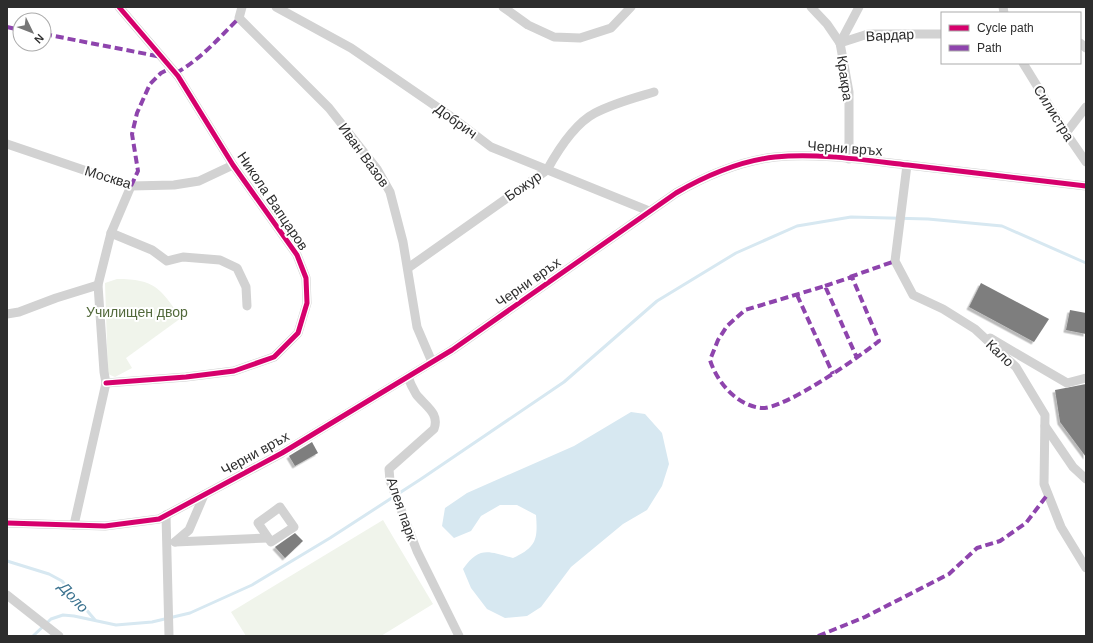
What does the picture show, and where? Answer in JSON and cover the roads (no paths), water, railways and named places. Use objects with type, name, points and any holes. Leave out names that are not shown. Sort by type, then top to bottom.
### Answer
[{"type":"street","name":"Никола Вапцаров","points":[[106,383],[186,377],[234,371],[274,357],[298,333],[307,303],[306,278],[297,256],[233,165],[178,76],[119,7]]},
{"type":"street","name":"Иван Вазов","points":[[242,7],[239,18],[329,108],[377,169],[390,192],[403,242],[417,327],[432,362]]},
{"type":"street","name":"Добрич","points":[[276,7],[351,48],[453,118],[491,147],[649,211]]},
{"type":"street","points":[[503,7],[528,25],[554,37],[580,38],[611,28],[631,7]]},
{"type":"street","name":"Кракра","points":[[811,7],[827,24],[840,43],[849,92],[849,159]]},
{"type":"street","points":[[840,43],[859,7]]},
{"type":"street","name":"Вардар","points":[[840,43],[868,34],[941,34]]},
{"type":"street","name":"Силистра","points":[[1024,64],[1066,133],[1086,162]]},
{"type":"street","name":"Божур","points":[[408,268],[546,170],[555,154],[575,130],[594,114],[623,101],[654,92]]},
{"type":"street","points":[[1066,133],[1086,107]]},
{"type":"street","name":"Москва","points":[[7,144],[132,186],[174,186],[199,181],[233,165]]},
{"type":"street","name":"Черни връх","points":[[7,523],[106,526],[159,519],[282,453],[452,350],[676,193],[709,174],[743,163],[774,157],[810,156],[907,165],[1086,186]]},
{"type":"street","name":"Кало","points":[[907,165],[894,261],[913,295],[943,309],[975,329],[1016,367],[1045,415],[1044,484],[1061,527],[1086,568]]},
{"type":"street","points":[[74,525],[106,383],[98,285],[111,233],[132,186]]},
{"type":"street","points":[[111,233],[152,250],[167,261],[183,257],[220,260],[237,268],[246,287],[247,306]]},
{"type":"street","points":[[7,314],[19,312],[56,298],[98,285]]},
{"type":"street","points":[[975,329],[1067,383],[1086,378]]},
{"type":"street","name":"Алея парк","points":[[408,377],[415,393],[434,413],[436,423],[434,429],[389,469],[390,481],[417,551],[459,636]]},
{"type":"street","points":[[1045,426],[1073,468],[1086,479]]},
{"type":"street","points":[[204,495],[189,530],[175,542],[268,538]]},
{"type":"street","points":[[166,515],[169,636]]},
{"type":"street","points":[[7,595],[59,636]]},
{"type":"waterway","points":[[33,636],[51,619],[63,615],[116,625],[152,622],[190,613],[252,585],[330,538],[421,479],[564,382],[657,301],[736,253],[797,226],[851,217],[928,219],[1002,226],[1086,263]]},
{"type":"waterway","name":"Доло","points":[[7,561],[49,574],[62,581],[95,620]]},
{"type":"park label","name":"Училищен двор","points":[[137,312]]}]
